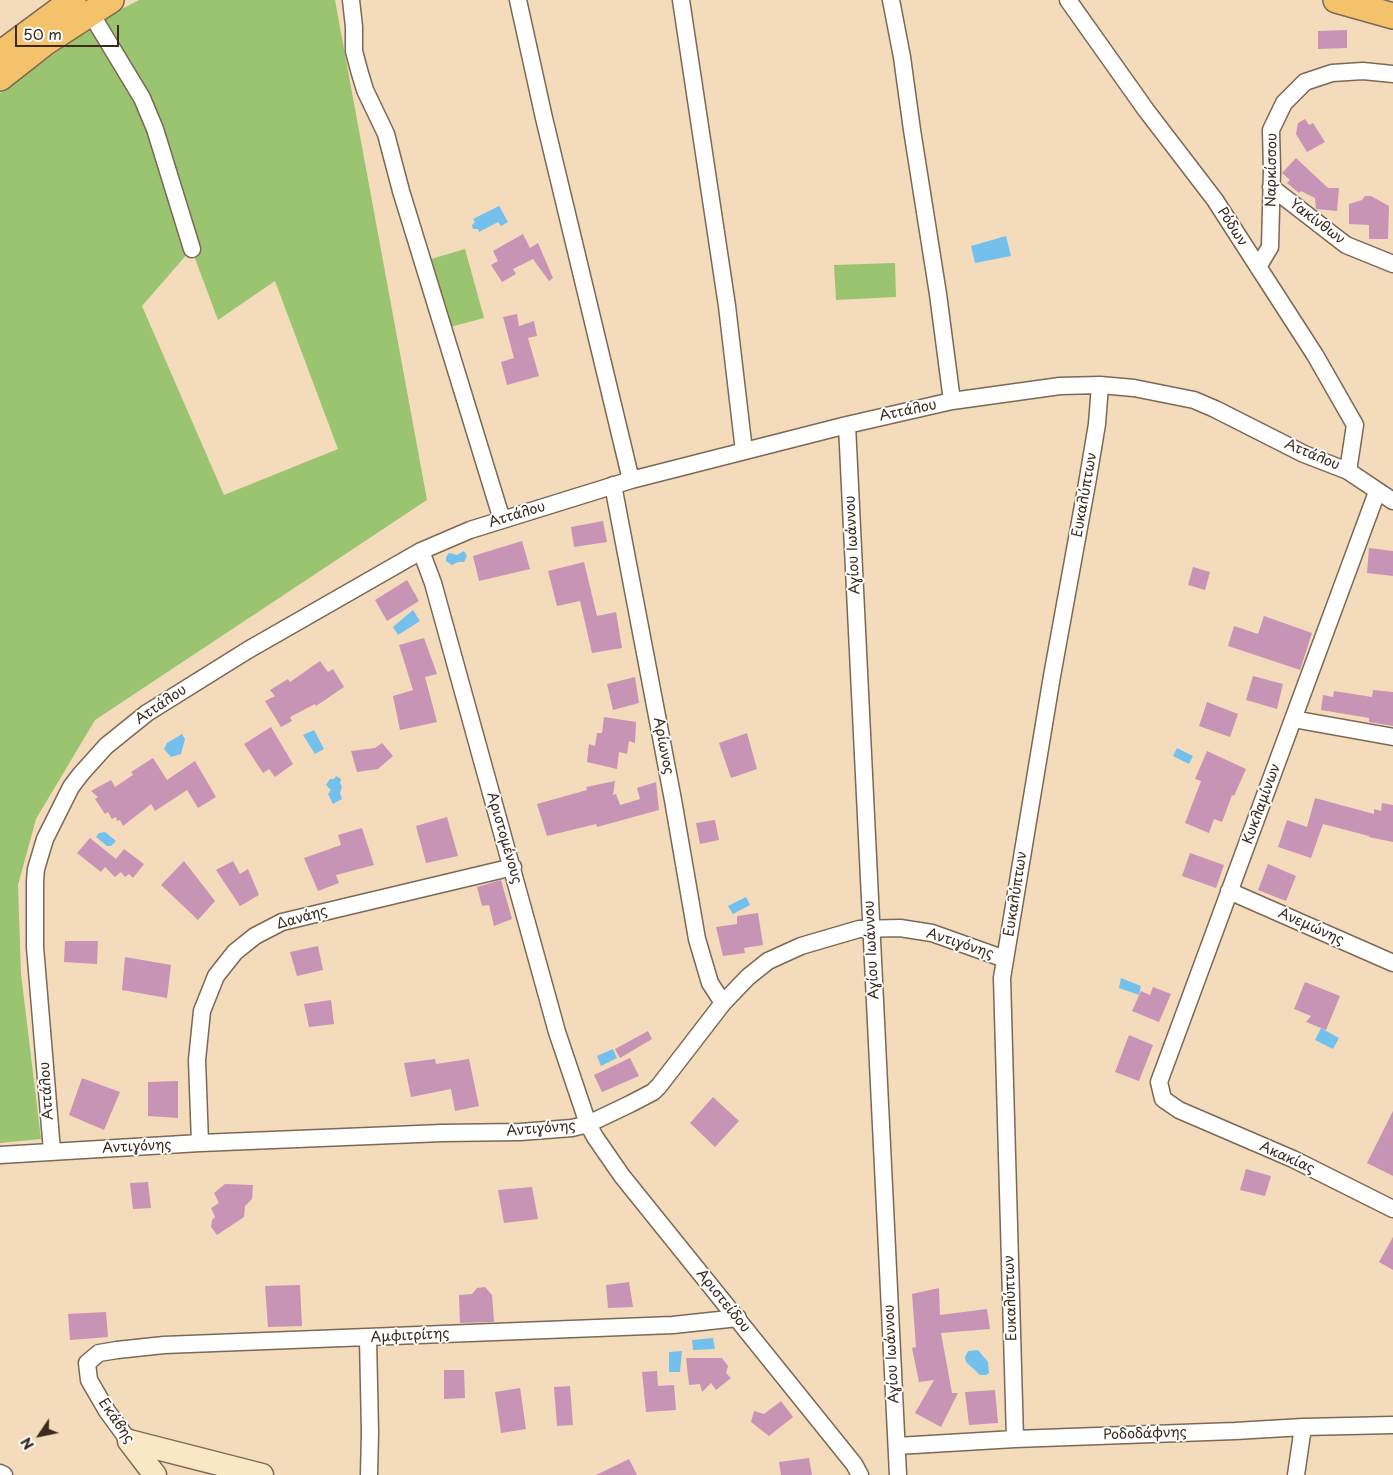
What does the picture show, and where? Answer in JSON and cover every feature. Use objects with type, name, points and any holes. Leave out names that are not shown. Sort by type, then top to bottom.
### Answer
[{"type":"main road","points":[[0,54],[81,6],[111,0]]},
{"type":"main road","points":[[1336,0],[1393,16]]},
{"type":"main road","points":[[0,78],[46,42],[81,6]]},
{"type":"street","points":[[351,0],[354,51],[359,70],[386,134],[401,191],[502,520]]},
{"type":"street","points":[[518,0],[544,118],[631,480]]},
{"type":"street","points":[[681,0],[727,306],[744,451]]},
{"type":"street","points":[[891,0],[902,58],[938,294],[952,402]]},
{"type":"street","name":"Ρόδων","points":[[1068,0],[1146,110],[1215,200],[1315,355],[1355,425],[1348,471]]},
{"type":"street","points":[[81,6],[142,98],[155,129],[192,249]]},
{"type":"street","name":"Ναρκίσσου","points":[[1258,267],[1270,247],[1272,130],[1284,103],[1304,82],[1332,73],[1363,71],[1393,74]]},
{"type":"street","name":"Υακίνθων","points":[[1271,187],[1346,245],[1393,264]]},
{"type":"street","name":"Αττάλου","points":[[52,1151],[35,947],[35,881],[38,861],[45,839],[68,793],[80,775],[106,746],[147,713],[248,650],[421,551],[470,530],[631,480],[848,424],[952,402],[1060,386],[1100,385],[1134,388],[1194,400],[1304,454],[1348,471],[1393,501]]},
{"type":"street","name":"Ευκαλύπτων","points":[[1015,1439],[1001,989],[1054,667],[1097,424],[1100,385]]},
{"type":"street","name":"Αγίου Ιωάννου","points":[[848,424],[898,1475]]},
{"type":"street","name":"Αρίωνος","points":[[613,485],[673,800],[697,939],[710,983],[723,1003]]},
{"type":"street","name":"Κυκλαμίνων","points":[[1179,1110],[1163,1099],[1159,1082],[1377,492]]},
{"type":"street","name":"Αριστομένους","points":[[421,551],[433,582],[513,866],[557,1032],[588,1124]]},
{"type":"street","points":[[1293,719],[1393,736]]},
{"type":"street","name":"Δανάης","points":[[200,1143],[197,1060],[202,1011],[216,976],[234,952],[255,936],[282,922],[513,866]]},
{"type":"street","name":"Ανεμώνης","points":[[1229,891],[1393,963]]},
{"type":"street","name":"Αντιγόνης","points":[[0,1155],[200,1143],[552,1130],[588,1124],[652,1092],[659,1086],[723,1003],[748,977],[776,956],[801,946],[832,935],[871,927],[900,928],[932,933],[1005,958]]},
{"type":"street","name":"Ακακίας","points":[[1179,1110],[1293,1159],[1393,1209]]},
{"type":"street","name":"Αριστείδου","points":[[588,1124],[622,1176],[738,1318],[854,1464],[860,1475]]},
{"type":"street","name":"Αμφιτρίτης","points":[[87,1363],[99,1353],[164,1346],[674,1325],[738,1318]]},
{"type":"street","points":[[368,1338],[370,1432],[368,1475]]},
{"type":"street","name":"Εκάβης","points":[[87,1363],[89,1380],[107,1411],[155,1475]]},
{"type":"street","name":"Ροδοδάφνης","points":[[897,1446],[1015,1439],[1393,1425]]},
{"type":"street","points":[[1296,1475],[1303,1427]]},
{"type":"street","points":[[129,1441],[262,1475]]},
{"type":"street","points":[[0,1473],[4,1475]]},
{"type":"green space","points":[[139,0],[335,0],[427,500],[95,720],[36,819],[18,885],[21,974],[41,1139],[0,1143],[0,93],[76,38],[93,29],[140,100],[189,252],[142,306],[224,495],[338,449],[275,281],[218,320],[194,256],[159,129],[101,20]]},
{"type":"green space","points":[[465,249],[484,318],[450,327],[431,259]]},
{"type":"green space","points":[[895,263],[896,297],[836,300],[834,265]]},
{"type":"water","points":[[499,206],[508,222],[501,226],[498,222],[479,232],[478,229],[473,229],[472,225],[475,222],[473,219]]},
{"type":"water","points":[[1006,236],[1011,256],[975,263],[971,246]]},
{"type":"water","points":[[464,551],[467,556],[464,562],[452,565],[446,561],[449,553],[457,555]]},
{"type":"water","points":[[413,610],[420,621],[398,635],[393,627]]},
{"type":"water","points":[[314,730],[324,749],[315,754],[303,735]]},
{"type":"water","points":[[182,734],[185,739],[181,754],[171,757],[164,749],[167,743]]},
{"type":"water","points":[[1177,748],[1193,756],[1189,764],[1173,756]]},
{"type":"water","points":[[336,776],[341,779],[342,787],[340,793],[342,799],[333,804],[328,794],[331,790],[326,785],[330,779],[334,779]]},
{"type":"water","points":[[105,832],[116,841],[111,846],[107,846],[96,837],[99,833]]},
{"type":"water","points":[[746,897],[750,905],[733,914],[728,906]]},
{"type":"water","points":[[1121,978],[1141,986],[1139,995],[1119,988]]},
{"type":"water","points":[[1321,1028],[1339,1038],[1333,1049],[1315,1040]]},
{"type":"water","points":[[613,1049],[617,1058],[601,1066],[597,1056]]},
{"type":"water","points":[[713,1338],[715,1349],[693,1350],[692,1340]]},
{"type":"water","points":[[978,1350],[988,1362],[989,1373],[986,1375],[980,1375],[966,1362],[965,1357],[968,1351]]},
{"type":"water","points":[[682,1351],[680,1372],[669,1372],[669,1352]]},
{"type":"building","points":[[1347,30],[1347,48],[1318,49],[1318,31]]},
{"type":"building","points":[[1305,119],[1309,125],[1313,123],[1325,142],[1307,152],[1296,134],[1298,123]]},
{"type":"building","points":[[1296,158],[1328,188],[1339,188],[1337,211],[1316,209],[1315,198],[1301,191],[1299,193],[1287,183],[1290,180],[1282,173]]},
{"type":"building","points":[[1365,196],[1371,196],[1389,206],[1388,239],[1369,239],[1369,225],[1349,224],[1349,204],[1362,200]]},
{"type":"building","points":[[523,234],[530,248],[538,243],[553,278],[549,281],[533,259],[513,269],[516,274],[502,282],[491,265],[498,261],[493,251]]},
{"type":"building","points":[[517,314],[519,326],[534,321],[537,336],[528,338],[539,376],[507,385],[501,362],[514,358],[503,317]]},
{"type":"building","points":[[603,521],[607,542],[574,547],[571,527]]},
{"type":"building","points":[[522,541],[530,569],[479,581],[473,556]]},
{"type":"building","points":[[1369,548],[1393,551],[1393,576],[1367,573]]},
{"type":"building","points":[[584,562],[597,616],[616,612],[622,648],[592,653],[580,601],[557,606],[548,571]]},
{"type":"building","points":[[1193,567],[1210,572],[1205,590],[1188,585]]},
{"type":"building","points":[[407,580],[419,601],[387,621],[375,600]]},
{"type":"building","points":[[1264,616],[1312,633],[1300,670],[1228,646],[1234,626],[1258,634]]},
{"type":"building","points":[[424,638],[437,674],[425,677],[437,722],[400,730],[393,696],[413,690],[399,645]]},
{"type":"building","points":[[320,661],[328,672],[333,669],[344,687],[316,706],[315,704],[290,717],[292,721],[281,727],[265,701],[275,696],[270,690],[288,679],[290,682]]},
{"type":"building","points":[[1253,676],[1283,684],[1277,709],[1246,700]]},
{"type":"building","points":[[635,677],[639,703],[613,710],[607,684]]},
{"type":"building","points":[[1373,690],[1393,692],[1393,726],[1369,722],[1369,718],[1321,710],[1323,695],[1333,697],[1334,691],[1372,697]]},
{"type":"building","points":[[1207,702],[1238,714],[1230,737],[1199,726]]},
{"type":"building","points":[[604,717],[636,722],[635,743],[629,741],[627,754],[619,752],[617,769],[587,762],[589,744],[595,746],[597,733],[602,733]]},
{"type":"building","points":[[271,727],[293,764],[275,777],[269,769],[263,773],[244,744]]},
{"type":"building","points":[[747,733],[757,769],[731,778],[719,743]]},
{"type":"building","points":[[382,743],[393,756],[378,769],[357,772],[351,751],[375,748]]},
{"type":"building","points":[[1207,751],[1246,769],[1234,796],[1232,795],[1222,822],[1214,819],[1209,833],[1185,823],[1201,781],[1195,779]]},
{"type":"building","points":[[153,758],[167,780],[195,761],[216,797],[198,808],[187,790],[155,811],[151,804],[123,826],[120,820],[117,821],[116,817],[112,819],[108,812],[105,814],[95,799],[98,797],[91,791],[111,780],[115,787],[133,775],[131,772]]},
{"type":"building","points":[[615,781],[613,795],[616,794],[620,805],[640,799],[637,788],[656,782],[659,810],[597,827],[596,824],[547,836],[537,804],[587,790],[586,787]]},
{"type":"building","points":[[1315,798],[1374,814],[1374,809],[1381,811],[1382,803],[1393,805],[1393,842],[1323,824],[1311,858],[1278,847],[1287,820],[1307,827]]},
{"type":"building","points":[[447,817],[458,856],[426,863],[416,826]]},
{"type":"building","points":[[715,820],[719,840],[700,844],[696,823]]},
{"type":"building","points":[[362,828],[374,865],[336,875],[339,883],[318,891],[304,858],[341,845],[338,835]]},
{"type":"building","points":[[90,838],[116,859],[124,849],[144,864],[133,878],[129,874],[125,877],[121,872],[115,877],[105,867],[101,872],[77,853]]},
{"type":"building","points":[[1190,853],[1224,865],[1216,888],[1182,876]]},
{"type":"building","points":[[184,861],[215,901],[198,920],[161,885]]},
{"type":"building","points":[[233,861],[240,874],[248,869],[259,895],[240,906],[216,870]]},
{"type":"building","points":[[1268,864],[1296,876],[1286,901],[1258,890]]},
{"type":"building","points":[[501,880],[512,919],[494,926],[489,905],[482,906],[477,887]]},
{"type":"building","points":[[758,913],[763,945],[744,948],[745,953],[723,956],[716,927],[737,924],[737,916]]},
{"type":"building","points":[[65,941],[98,941],[97,964],[64,962]]},
{"type":"building","points":[[318,946],[323,970],[297,976],[290,952]]},
{"type":"building","points":[[125,957],[171,965],[167,998],[122,990]]},
{"type":"building","points":[[1305,982],[1340,996],[1326,1030],[1306,1022],[1311,1016],[1294,1009]]},
{"type":"building","points":[[1153,987],[1171,994],[1159,1022],[1132,1011],[1141,991],[1150,995]]},
{"type":"building","points":[[331,1000],[334,1024],[309,1027],[304,1004]]},
{"type":"building","points":[[648,1031],[652,1039],[620,1058],[615,1049]]},
{"type":"building","points":[[1129,1035],[1153,1045],[1139,1081],[1115,1072]]},
{"type":"building","points":[[630,1058],[639,1076],[602,1092],[594,1075]]},
{"type":"building","points":[[435,1059],[436,1064],[469,1059],[479,1106],[455,1111],[451,1089],[411,1097],[404,1063]]},
{"type":"building","points":[[82,1078],[120,1092],[104,1130],[69,1115]]},
{"type":"building","points":[[178,1081],[178,1118],[148,1116],[148,1082]]},
{"type":"building","points":[[713,1097],[739,1121],[715,1147],[690,1123]]},
{"type":"building","points":[[1393,1111],[1393,1176],[1367,1163]]},
{"type":"building","points":[[1246,1169],[1271,1176],[1265,1196],[1240,1190]]},
{"type":"building","points":[[148,1182],[151,1208],[133,1209],[130,1183]]},
{"type":"building","points":[[225,1184],[253,1185],[252,1199],[245,1206],[244,1217],[217,1235],[211,1227],[212,1220],[215,1217],[211,1208],[219,1203],[214,1193]]},
{"type":"building","points":[[532,1187],[538,1219],[504,1223],[498,1190]]},
{"type":"building","points":[[1393,1237],[1393,1270],[1379,1262]]},
{"type":"building","points":[[629,1282],[633,1307],[608,1308],[606,1285]]},
{"type":"building","points":[[300,1285],[302,1326],[268,1327],[265,1286]]},
{"type":"building","points":[[485,1287],[492,1295],[494,1322],[460,1323],[459,1295],[472,1294],[477,1288]]},
{"type":"building","points":[[939,1288],[940,1315],[987,1309],[990,1329],[941,1333],[952,1393],[958,1393],[941,1427],[915,1413],[934,1380],[919,1382],[912,1348],[916,1347],[912,1294]]},
{"type":"building","points":[[106,1312],[108,1337],[70,1340],[68,1314]]},
{"type":"building","points":[[686,1358],[722,1358],[728,1366],[726,1373],[731,1378],[716,1390],[711,1383],[702,1392],[700,1384],[689,1385]]},
{"type":"building","points":[[444,1370],[464,1370],[465,1398],[444,1399]]},
{"type":"building","points":[[657,1371],[658,1386],[674,1385],[676,1410],[646,1412],[642,1372]]},
{"type":"building","points":[[570,1386],[573,1425],[557,1426],[554,1387]]},
{"type":"building","points":[[520,1388],[526,1429],[501,1433],[495,1392]]},
{"type":"building","points":[[995,1390],[998,1423],[969,1425],[965,1392]]},
{"type":"building","points":[[781,1401],[793,1417],[769,1436],[751,1422],[754,1411],[764,1414]]},
{"type":"building","points":[[809,1458],[812,1475],[781,1475],[779,1462]]},
{"type":"building","points":[[629,1459],[637,1475],[596,1475]]}]
